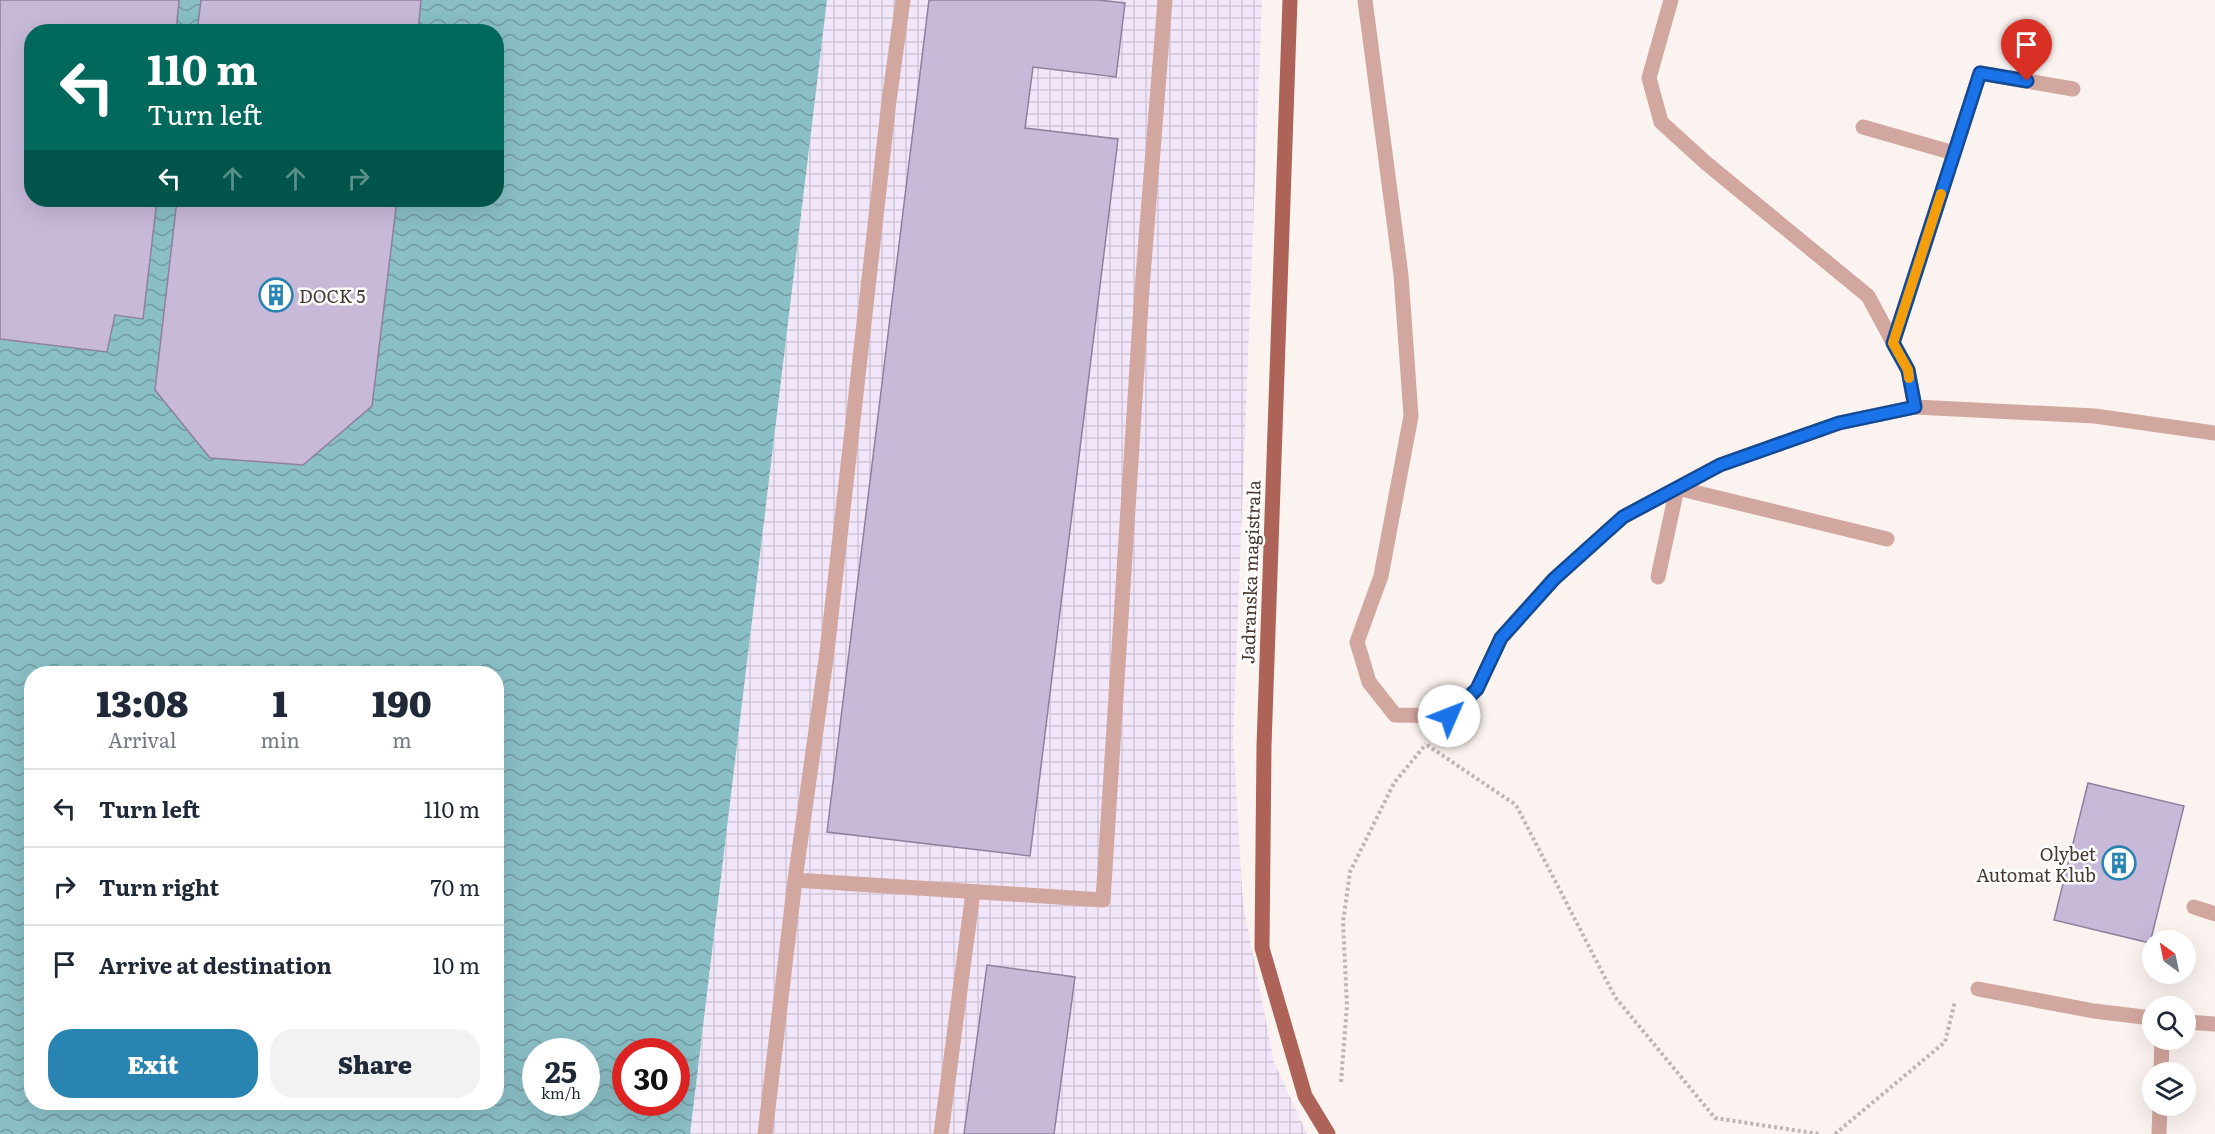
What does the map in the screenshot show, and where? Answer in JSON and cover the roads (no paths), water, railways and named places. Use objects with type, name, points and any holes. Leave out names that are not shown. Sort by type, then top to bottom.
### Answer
[{"type":"main road","name":"Jadranska magistrala","points":[[1290,0],[1264,735],[1262,948],[1305,1096],[1328,1134]]},
{"type":"street","points":[[765,1134],[795,880],[827,652],[889,101],[903,0]]},
{"type":"street","points":[[795,880],[1103,900],[1142,289],[1165,0]]},
{"type":"street","points":[[1365,0],[1401,275],[1411,417],[1381,576],[1357,642],[1369,682],[1395,716],[1449,716],[1477,689],[1501,638],[1554,579],[1623,517],[1720,465],[1839,423],[1915,407],[2095,416],[2215,433]]},
{"type":"street","points":[[1671,0],[1649,78],[1661,122],[1706,163],[1868,296],[1908,370],[1915,407]]},
{"type":"street","points":[[1893,343],[1980,73],[2073,89]]},
{"type":"street","points":[[1863,127],[1954,153]]},
{"type":"street","points":[[1677,488],[1887,539]]},
{"type":"street","points":[[1658,577],[1677,488]]},
{"type":"street","points":[[942,1134],[973,892]]},
{"type":"street","points":[[2194,907],[2215,914]]},
{"type":"street","points":[[1978,989],[2094,1011],[2142,1017]]},
{"type":"street","points":[[2196,1023],[2215,1024]]},
{"type":"street","points":[[2159,1134],[2160,1116]]},
{"type":"water","points":[[0,0],[827,0],[690,1134],[0,1134]]},
{"type":"place","name":"DOCK 5","points":[[276,295]]},
{"type":"place","name":"Olybet Automat Klub","points":[[2119,863]]}]
